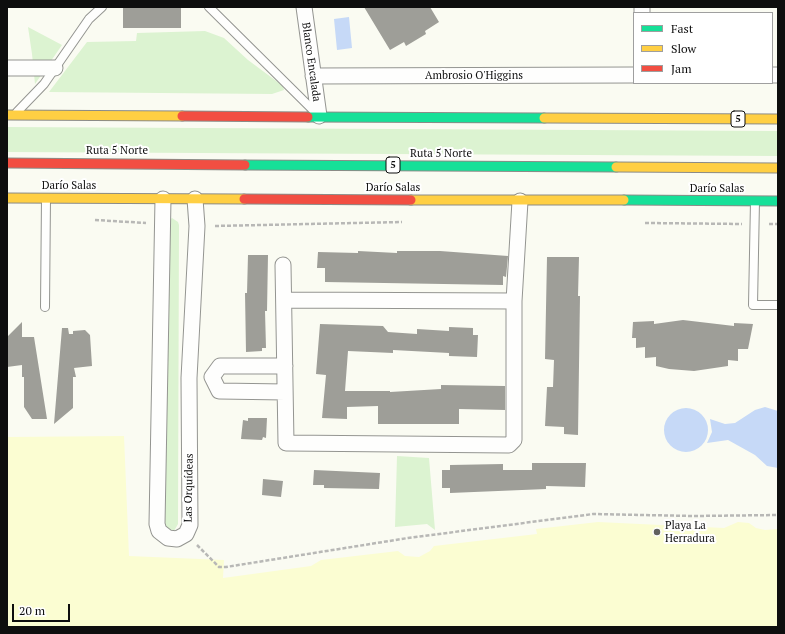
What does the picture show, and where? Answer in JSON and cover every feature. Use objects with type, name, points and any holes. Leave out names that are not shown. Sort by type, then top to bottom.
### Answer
[{"type":"main road","name":"5","points":[[11,115],[778,119]]},
{"type":"main road","name":"Ruta 5 Norte","points":[[7,163],[778,168]]},
{"type":"main road","name":"Darío Salas","points":[[7,198],[778,201]]},
{"type":"street","name":"Blanco Encalada","points":[[304,7],[319,116]]},
{"type":"street","points":[[7,68],[55,68]]},
{"type":"street","name":"Ambrosio O'Higgins","points":[[313,76],[633,75]]},
{"type":"street","name":"Las Orquídeas","points":[[163,199],[157,524],[159,531],[168,538],[177,539],[186,534],[190,525],[189,378],[197,226],[195,199]]},
{"type":"street","points":[[283,265],[286,443],[510,445],[514,440],[514,301],[520,200]]},
{"type":"street","points":[[284,300],[514,301]]},
{"type":"street","points":[[212,377],[220,366],[285,366]]},
{"type":"street","points":[[212,377],[219,391],[285,392]]},
{"type":"street","points":[[189,378],[212,377]]},
{"type":"lane","points":[[11,115],[44,84],[89,19],[102,7]]},
{"type":"lane","points":[[209,7],[319,116]]},
{"type":"lane","points":[[45,307],[46,198]]},
{"type":"lane","points":[[755,201],[753,304],[778,305]]},
{"type":"path","points":[[197,226],[410,222]]},
{"type":"path","points":[[644,223],[778,224]]},
{"type":"path","points":[[186,534],[220,567],[226,567],[408,538],[593,514],[694,516],[778,515]]},
{"type":"shaded area","points":[[28,27],[62,45],[35,84],[32,54]]},
{"type":"shaded area","points":[[205,31],[224,38],[248,60],[283,86],[284,90],[272,94],[49,92],[87,42],[136,41],[137,33]]},
{"type":"shaded area","points":[[7,127],[778,131],[778,156],[7,152]]},
{"type":"shaded area","points":[[172,218],[178,222],[179,225],[178,524],[174,531],[171,532],[165,527],[167,230],[169,220]]},
{"type":"shaded area","points":[[397,456],[429,458],[435,530],[427,524],[395,527]]},
{"type":"sand","name":"Playa La Herradura","points":[[124,436],[129,556],[224,560],[223,578],[311,566],[321,560],[398,551],[405,556],[419,557],[430,551],[434,546],[537,534],[536,529],[598,522],[724,528],[738,522],[749,523],[756,528],[765,530],[778,529],[778,627],[7,627],[7,437]]},
{"type":"water","points":[[349,17],[352,48],[337,50],[334,19]]},
{"type":"water","points":[[765,407],[778,411],[778,468],[767,466],[755,455],[728,440],[707,443],[712,432],[710,419],[725,424],[735,423],[755,410]]},
{"type":"water","points":[[686,408],[698,412],[704,418],[708,430],[704,442],[698,448],[686,452],[674,448],[668,442],[664,430],[668,418],[674,412]]},
{"type":"building","points":[[123,7],[181,7],[181,28],[123,28]]},
{"type":"building","points":[[364,7],[430,7],[439,22],[425,31],[426,34],[406,46],[404,42],[390,50]]},
{"type":"building","points":[[358,251],[397,253],[397,251],[440,251],[508,256],[506,277],[503,276],[503,285],[325,282],[325,268],[317,268],[318,252],[358,253]]},
{"type":"building","points":[[248,255],[268,255],[267,311],[265,311],[266,348],[262,348],[262,351],[246,352],[245,293],[247,293]]},
{"type":"building","points":[[547,257],[579,257],[578,296],[580,296],[578,435],[564,434],[564,427],[545,426],[547,387],[553,387],[554,360],[545,359]]},
{"type":"building","points":[[683,320],[734,326],[734,323],[753,324],[748,349],[738,349],[738,361],[728,360],[728,366],[694,371],[669,369],[656,366],[656,357],[645,358],[645,347],[636,348],[636,338],[632,338],[633,322],[654,321],[654,324]]},
{"type":"building","points":[[22,322],[22,337],[34,337],[47,419],[32,419],[24,407],[24,377],[22,377],[22,365],[7,367],[7,337]]},
{"type":"building","points":[[320,324],[383,326],[388,332],[417,334],[417,329],[449,331],[449,327],[473,328],[473,335],[478,335],[477,357],[449,356],[449,353],[393,350],[393,353],[348,351],[345,391],[390,392],[441,389],[441,385],[505,386],[505,410],[459,409],[459,424],[378,424],[378,406],[347,407],[347,419],[322,418],[326,375],[316,374]]},
{"type":"building","points":[[62,328],[68,328],[69,334],[73,334],[73,331],[85,330],[90,335],[92,366],[74,368],[76,377],[73,377],[73,408],[54,424]]},
{"type":"building","points":[[248,418],[267,418],[266,438],[263,437],[262,440],[241,439],[243,420],[248,421]]},
{"type":"building","points":[[532,463],[586,463],[585,487],[546,486],[546,489],[450,493],[450,488],[442,488],[442,470],[450,470],[450,465],[503,464],[503,470],[532,470]]},
{"type":"building","points":[[314,470],[380,473],[379,489],[324,488],[324,485],[313,485]]},
{"type":"building","points":[[263,479],[283,481],[281,497],[262,495]]},
{"type":"traffic: fast","points":[[308,117],[544,118]]},
{"type":"traffic: fast","points":[[245,165],[616,167]]},
{"type":"traffic: fast","points":[[624,200],[778,201]]},
{"type":"traffic: slow","points":[[7,115],[182,116]]},
{"type":"traffic: slow","points":[[544,118],[778,119]]},
{"type":"traffic: slow","points":[[616,167],[778,168]]},
{"type":"traffic: slow","points":[[7,198],[244,199]]},
{"type":"traffic: slow","points":[[411,200],[624,200]]},
{"type":"traffic: jam","points":[[182,116],[308,117]]},
{"type":"traffic: jam","points":[[7,163],[245,165]]},
{"type":"traffic: jam","points":[[244,199],[411,200]]},
{"type":"place","name":"Playa La Herradura","points":[[657,532]]}]
